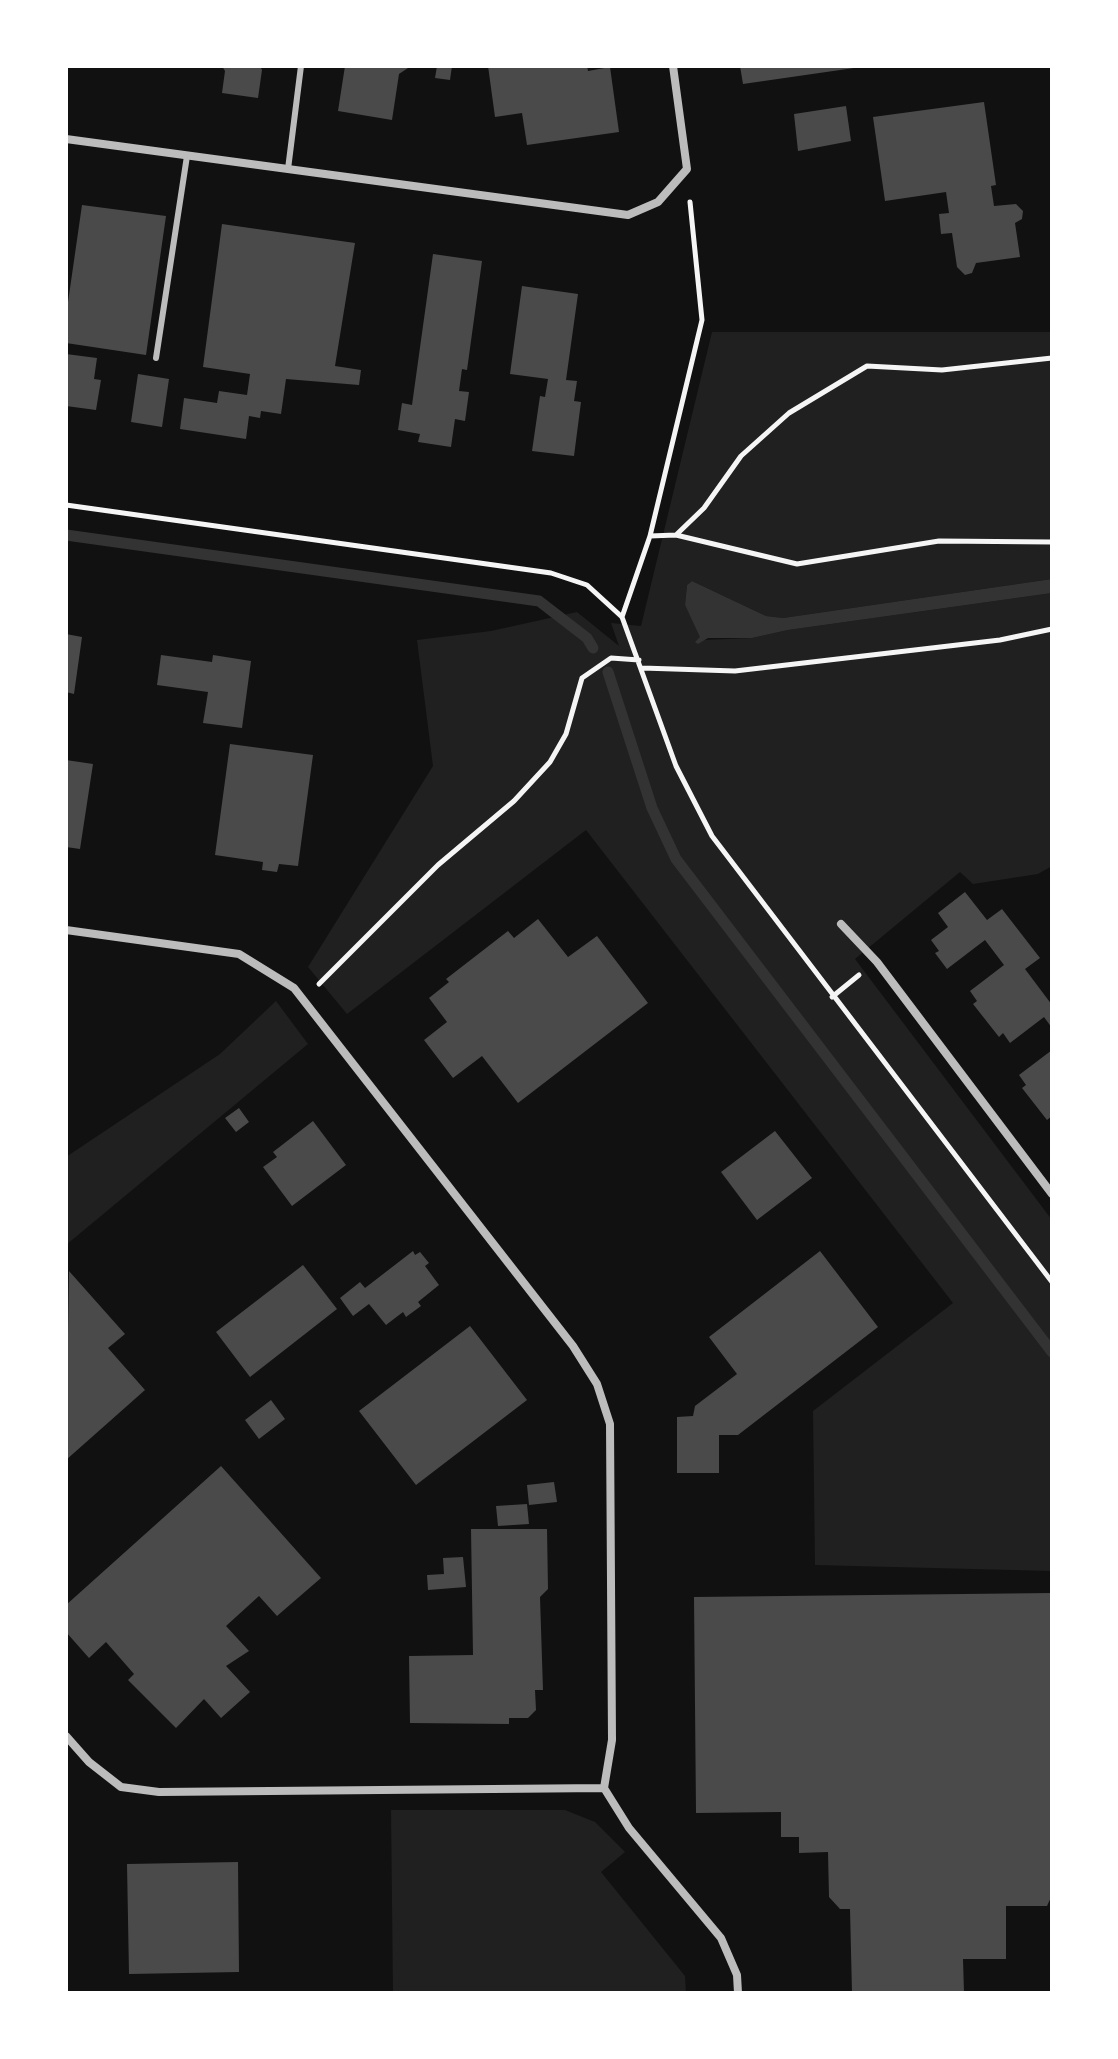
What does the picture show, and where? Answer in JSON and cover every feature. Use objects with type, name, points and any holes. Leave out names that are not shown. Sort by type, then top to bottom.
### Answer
[{"type":"street","points":[[66,139],[628,215],[658,202],[687,169],[673,66]]},
{"type":"street","points":[[841,924],[877,962],[1052,1194]]},
{"type":"street","points":[[66,930],[239,954],[278,976],[305,999],[573,1346],[597,1384],[610,1424],[612,1740],[604,1788],[629,1828],[721,1938],[737,1975],[738,1993]]},
{"type":"street","points":[[66,1736],[89,1762],[121,1787],[159,1792],[604,1788]]},
{"type":"lane","points":[[288,169],[301,66]]},
{"type":"lane","points":[[156,358],[187,156]]},
{"type":"path","points":[[622,617],[650,536],[702,320],[687,169]]},
{"type":"path","points":[[676,535],[704,508],[741,456],[789,413],[867,366],[942,370],[1052,358]]},
{"type":"path","points":[[66,505],[551,573],[587,585],[622,617],[676,766],[712,836],[1052,1282]]},
{"type":"path","points":[[650,536],[676,535],[797,564],[939,541],[1052,542]]},
{"type":"path","points":[[642,668],[735,671],[1000,640],[1052,629]]},
{"type":"path","points":[[305,999],[438,865],[514,801],[550,762],[566,734],[582,678],[611,658],[639,660]]},
{"type":"path","points":[[832,997],[877,962]]},
{"type":"shaded area","points":[[712,332],[1052,332],[1052,579],[783,618],[766,616],[692,581],[687,585],[685,605],[703,640],[752,638],[788,630],[1052,593],[1052,866],[1038,874],[973,884],[960,872],[855,959],[1052,1220],[1052,1571],[815,1565],[813,1411],[953,1303],[586,830],[347,1014],[308,967],[433,766],[417,640],[491,631],[577,612],[619,646],[611,623],[641,626]]},
{"type":"shaded area","points":[[1052,579],[1052,593],[788,630],[752,638],[708,638],[698,644],[695,642],[700,637],[685,605],[687,585],[692,581],[766,616],[783,618]]},
{"type":"shaded area","points":[[276,1001],[308,1044],[66,1245],[66,1157],[220,1054]]},
{"type":"shaded area","points":[[391,1810],[565,1810],[595,1822],[625,1852],[601,1872],[685,1976],[686,1993],[393,1993]]},
{"type":"building","points":[[222,66],[260,66],[258,98],[222,93],[225,71]]},
{"type":"building","points":[[345,66],[411,66],[399,74],[392,120],[338,111]]},
{"type":"building","points":[[437,66],[452,66],[450,80],[435,78]]},
{"type":"building","points":[[488,66],[587,66],[588,71],[610,67],[619,132],[527,145],[522,113],[495,117]]},
{"type":"building","points":[[740,66],[854,66],[854,68],[743,84]]},
{"type":"building","points":[[984,102],[996,185],[991,186],[994,206],[1016,204],[1023,211],[1022,219],[1015,223],[1020,257],[976,263],[972,273],[965,275],[957,267],[952,233],[941,234],[939,214],[949,213],[946,192],[885,201],[873,117]]},
{"type":"building","points":[[846,106],[851,141],[798,151],[794,114]]},
{"type":"building","points":[[82,205],[166,216],[146,355],[66,343],[66,316]]},
{"type":"building","points":[[222,224],[355,243],[335,366],[361,370],[359,385],[286,379],[281,414],[261,411],[260,418],[249,416],[246,439],[180,429],[184,398],[217,403],[219,391],[247,395],[250,374],[203,367]]},
{"type":"building","points":[[433,254],[482,261],[467,370],[462,369],[459,391],[469,392],[465,421],[455,419],[451,447],[418,442],[420,434],[398,430],[402,403],[412,405]]},
{"type":"building","points":[[522,286],[578,294],[566,380],[577,381],[574,401],[581,402],[574,456],[532,451],[540,396],[545,397],[548,379],[510,374]]},
{"type":"building","points":[[66,354],[97,358],[94,379],[101,380],[96,410],[66,406]]},
{"type":"building","points":[[138,374],[169,379],[162,427],[131,422]]},
{"type":"building","points":[[66,634],[82,637],[74,694],[66,692]]},
{"type":"building","points":[[161,655],[212,662],[213,655],[251,661],[242,728],[203,723],[208,692],[157,685]]},
{"type":"building","points":[[230,744],[313,755],[298,866],[279,864],[277,872],[262,870],[263,862],[215,855]]},
{"type":"building","points":[[66,760],[93,764],[80,849],[66,847]]},
{"type":"building","points":[[965,892],[987,920],[1002,909],[1040,958],[1025,969],[1052,1005],[1052,1028],[1044,1017],[1010,1043],[1003,1033],[999,1037],[973,1004],[977,1001],[970,991],[1004,965],[985,940],[947,969],[935,953],[939,951],[931,940],[948,927],[938,913]]},
{"type":"building","points":[[538,919],[568,957],[597,936],[648,1003],[518,1103],[482,1056],[453,1078],[424,1040],[447,1022],[429,998],[449,982],[446,979],[508,931],[514,938]]},
{"type":"building","points":[[1052,1050],[1052,1116],[1047,1120],[1022,1088],[1026,1085],[1019,1075]]},
{"type":"building","points":[[239,1108],[249,1122],[236,1132],[225,1118]]},
{"type":"building","points":[[313,1121],[346,1165],[292,1206],[263,1167],[277,1157],[273,1152]]},
{"type":"building","points":[[775,1131],[812,1178],[757,1220],[721,1172]]},
{"type":"building","points":[[413,1251],[415,1255],[420,1252],[429,1263],[425,1266],[439,1285],[418,1302],[421,1306],[406,1317],[403,1312],[386,1325],[369,1304],[353,1316],[340,1298],[360,1282],[365,1288]]},
{"type":"building","points":[[820,1251],[878,1327],[738,1435],[719,1435],[719,1473],[677,1473],[677,1417],[693,1416],[695,1406],[737,1374],[709,1337]]},
{"type":"building","points":[[303,1265],[337,1309],[250,1377],[216,1332]]},
{"type":"building","points":[[69,1271],[125,1334],[108,1348],[145,1390],[66,1460]]},
{"type":"building","points":[[470,1326],[527,1400],[416,1485],[359,1411]]},
{"type":"building","points":[[271,1400],[285,1419],[259,1439],[245,1420]]},
{"type":"building","points":[[221,1466],[321,1578],[277,1616],[259,1596],[226,1626],[249,1651],[226,1666],[250,1692],[221,1718],[204,1699],[176,1728],[128,1680],[134,1674],[106,1642],[89,1658],[66,1632],[66,1605]]},
{"type":"building","points":[[554,1482],[557,1502],[529,1505],[527,1485]]},
{"type":"building","points":[[527,1504],[529,1524],[498,1526],[496,1506]]},
{"type":"building","points":[[471,1529],[547,1529],[548,1589],[540,1597],[543,1690],[535,1690],[536,1710],[528,1718],[509,1718],[509,1724],[410,1723],[409,1656],[473,1655]]},
{"type":"building","points":[[463,1557],[466,1587],[428,1590],[427,1575],[444,1574],[443,1558]]},
{"type":"building","points":[[1052,1593],[1052,1895],[1047,1906],[1006,1906],[1006,1959],[963,1959],[964,1993],[852,1993],[850,1909],[840,1909],[829,1897],[828,1852],[799,1853],[799,1837],[781,1837],[781,1812],[696,1813],[694,1597]]},
{"type":"building","points":[[238,1862],[239,1972],[129,1974],[127,1864]]},
{"type":"waterway","points":[[66,535],[539,601],[587,638],[593,648]]},
{"type":"waterway","points":[[608,672],[652,808],[676,859],[1052,1352]]}]
